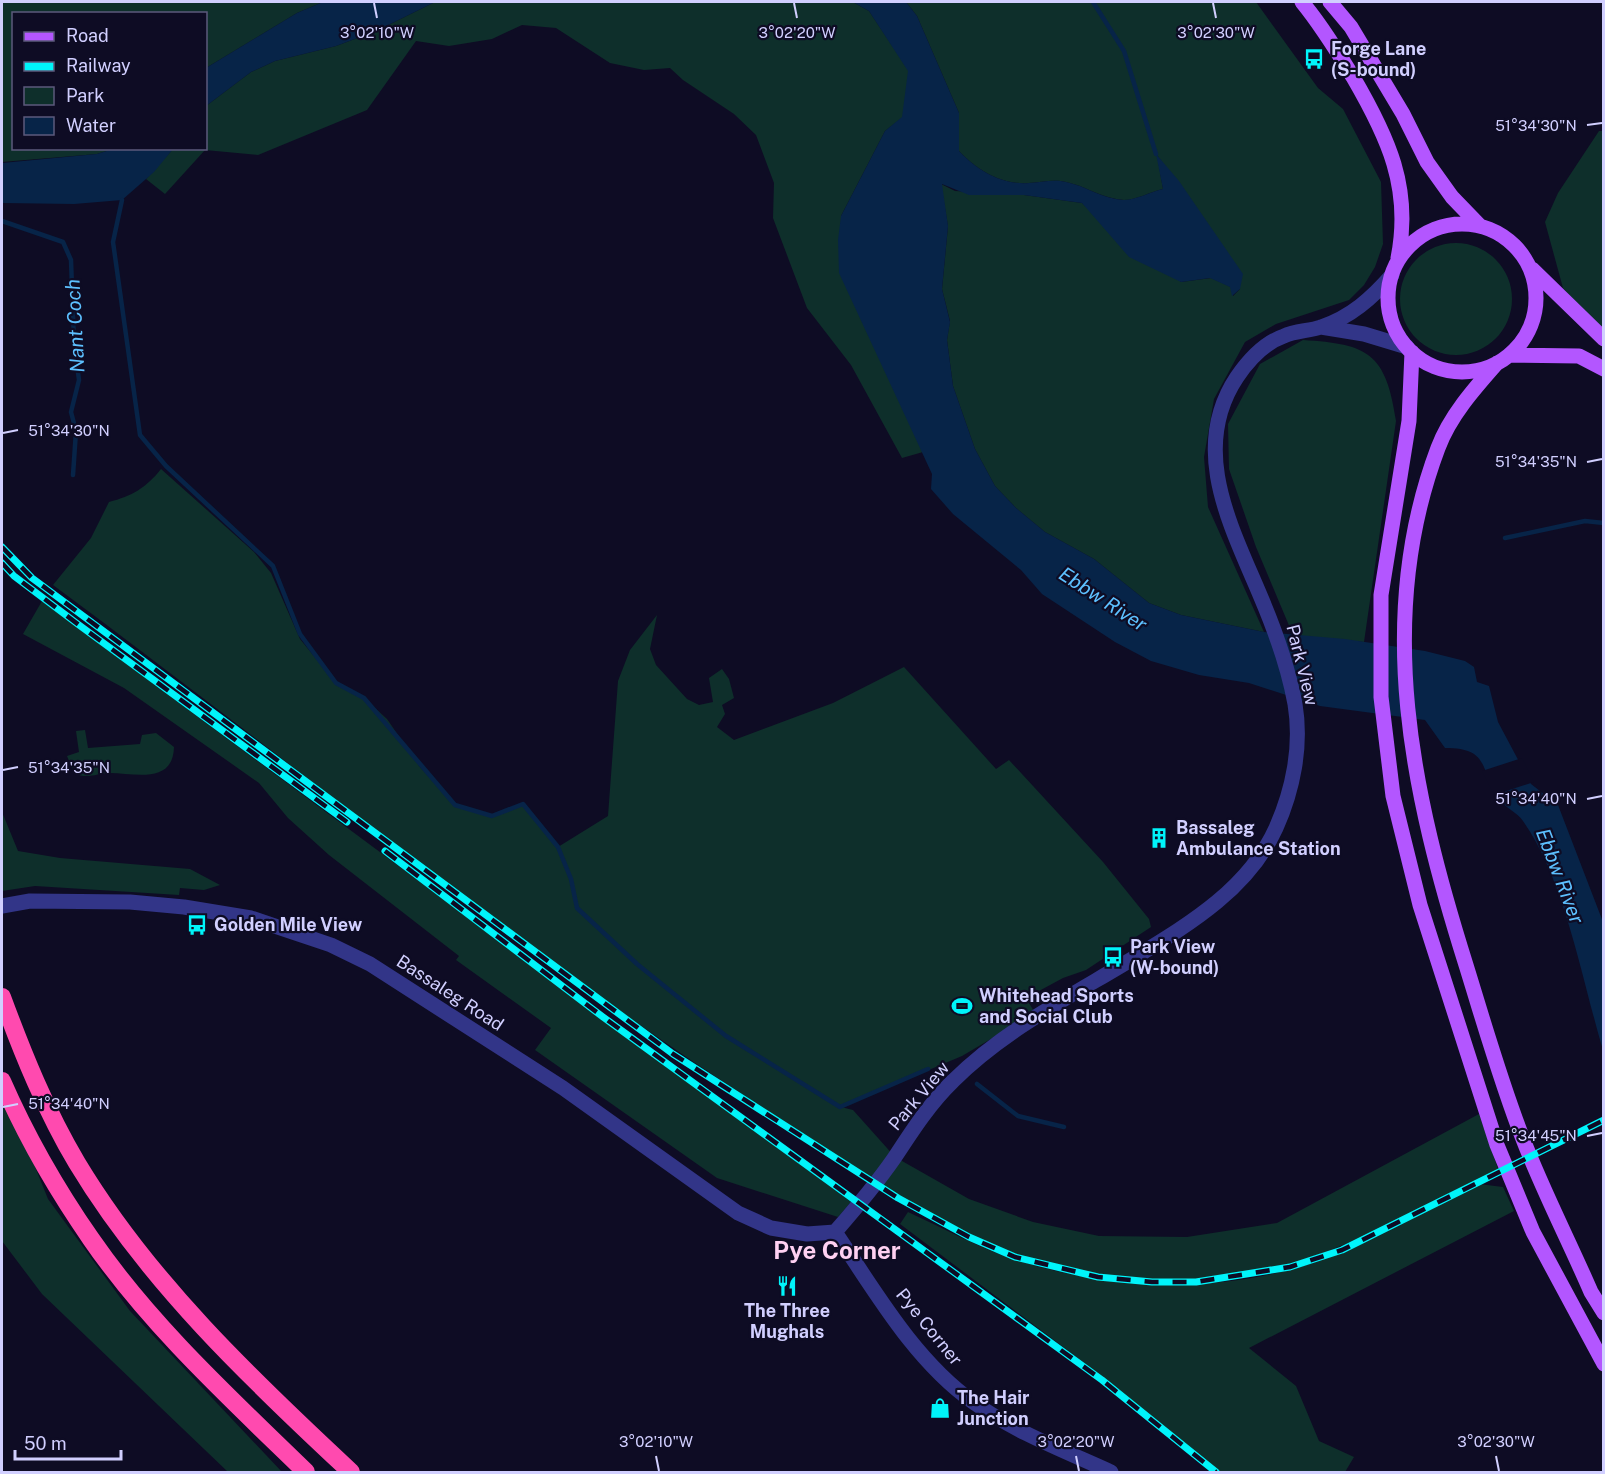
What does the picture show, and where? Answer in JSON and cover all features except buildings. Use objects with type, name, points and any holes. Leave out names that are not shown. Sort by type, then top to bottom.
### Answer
[{"type":"highway","points":[[2,997],[25,1060],[77,1163],[130,1241],[209,1334],[351,1473]]},
{"type":"highway","points":[[2,1081],[17,1115],[91,1240],[138,1300],[216,1384],[306,1473]]},
{"type":"main road","points":[[1302,2],[1329,38],[1381,124],[1394,160],[1401,191],[1403,235],[1389,289],[1390,314],[1394,326],[1410,350],[1424,361],[1453,371],[1475,370],[1503,359],[1580,356],[1604,369]]},
{"type":"main road","points":[[1330,2],[1351,27],[1392,94],[1427,162],[1452,197],[1480,226],[1509,240],[1530,267],[1604,339]]},
{"type":"main road","points":[[1395,268],[1416,240],[1433,230],[1453,224],[1480,226]]},
{"type":"main road","points":[[1530,267],[1537,298],[1535,314],[1525,336],[1455,415],[1438,447],[1414,530],[1404,637],[1405,693],[1410,743],[1432,847],[1456,931],[1523,1139],[1591,1292],[1604,1313]]},
{"type":"main road","points":[[1410,350],[1409,422],[1390,525],[1381,595],[1379,634],[1385,740],[1393,796],[1420,905],[1497,1145],[1533,1232],[1604,1364]]},
{"type":"street","name":"Park View","points":[[835,1232],[952,1082],[1002,1040],[1178,931],[1230,892],[1246,875],[1274,833],[1287,804],[1296,771],[1296,706],[1279,643],[1219,493],[1214,443],[1218,422],[1234,382],[1246,365],[1265,346],[1284,336],[1321,327],[1369,301],[1395,268]]},
{"type":"street","name":"Park View","points":[[1321,327],[1364,334],[1410,350]]},
{"type":"street","name":"Bassaleg Road","points":[[2,906],[30,901],[130,902],[184,907],[251,918],[331,945],[370,964],[563,1088],[738,1213],[771,1228],[807,1234],[835,1232]]},
{"type":"street","name":"Pye Corner","points":[[835,1232],[929,1362],[972,1402],[1013,1427],[1111,1473]]},
{"type":"green space","points":[[2,2],[323,2],[297,13],[207,67],[207,12],[12,12],[12,150],[110,150],[97,154],[2,162]]},
{"type":"green space","points":[[435,2],[853,2],[869,11],[909,71],[903,117],[885,131],[841,216],[892,383],[923,452],[902,458],[851,365],[807,308],[773,218],[774,183],[756,135],[734,114],[683,80],[670,68],[644,70],[610,63],[556,28],[522,25],[492,39],[449,46],[416,41],[367,110],[258,155],[205,150],[207,150],[207,105],[251,72],[275,61],[336,46],[376,31]]},
{"type":"green space","points":[[906,2],[1256,2],[1318,88],[1343,109],[1381,182],[1383,244],[1375,267],[1364,285],[1349,300],[1276,324],[1245,342],[1214,399],[1204,457],[1208,507],[1264,632],[1181,615],[1149,603],[1094,559],[1045,532],[1016,508],[995,486],[975,449],[953,386],[947,340],[950,321],[942,289],[948,226],[941,184],[955,191],[1024,195],[1082,203],[1181,282],[1211,278],[1231,287],[1233,296],[1240,289],[1208,226],[1157,155],[1163,189],[1124,200],[1062,181],[1009,182],[982,170],[966,158],[959,151],[959,113],[917,16]]},
{"type":"green space","points":[[1599,131],[1603,131],[1603,331],[1563,288],[1545,222],[1558,193]]},
{"type":"green space","points":[[172,150],[205,150],[165,194],[146,179]]},
{"type":"green space","points":[[1456,243],[1477,247],[1496,259],[1508,278],[1512,299],[1508,320],[1496,339],[1477,351],[1456,355],[1435,351],[1416,339],[1404,320],[1400,299],[1404,278],[1416,259],[1435,247]]},
{"type":"green space","points":[[1303,340],[1344,345],[1370,356],[1386,380],[1392,398],[1396,421],[1364,642],[1293,635],[1256,547],[1229,469],[1228,424],[1260,364]]},
{"type":"green space","points":[[161,469],[254,552],[271,573],[300,639],[336,683],[364,698],[387,719],[420,767],[455,805],[492,816],[523,804],[558,847],[608,816],[618,681],[630,650],[657,615],[650,649],[656,665],[687,699],[699,705],[713,702],[709,678],[722,669],[729,679],[734,698],[722,705],[725,714],[717,727],[734,740],[833,703],[904,667],[996,769],[1009,760],[1103,862],[1149,919],[1151,927],[1086,970],[1063,978],[1026,998],[1035,1013],[962,1056],[841,1107],[853,1110],[895,1157],[969,1199],[1033,1222],[1099,1236],[1187,1237],[1277,1223],[1479,1114],[1498,1169],[1373,1232],[1331,1250],[1244,1275],[1198,1280],[1126,1278],[1057,1266],[990,1244],[943,1222],[867,1176],[676,1050],[585,986],[406,854],[53,585],[91,538],[109,502],[138,490]]},
{"type":"green space","points":[[42,601],[851,1202],[838,1217],[717,1178],[535,1050],[551,1028],[456,960],[459,956],[329,855],[288,818],[259,783],[124,688],[23,634]]},
{"type":"green space","points":[[85,730],[88,748],[140,744],[142,735],[156,733],[174,747],[172,759],[160,772],[151,774],[79,775],[74,773],[67,756],[79,752],[76,731]]},
{"type":"green space","points":[[2,812],[18,851],[60,858],[190,869],[220,885],[204,890],[180,888],[179,895],[35,886],[2,891]]},
{"type":"green space","points":[[2,1084],[48,1199],[130,1311],[282,1472],[228,1472],[42,1294],[2,1241]]},
{"type":"green space","points":[[1479,1184],[1503,1187],[1514,1211],[1249,1348],[1296,1386],[1319,1441],[1354,1457],[1345,1472],[1218,1472],[1103,1377],[900,1224],[908,1212],[1002,1255],[1083,1277],[1152,1284],[1221,1282],[1289,1270],[1339,1254]]},
{"type":"water","points":[[323,2],[435,2],[376,31],[336,46],[275,61],[251,72],[207,105],[207,67],[297,13]]},
{"type":"water","name":"Ebbw River","points":[[853,2],[906,2],[917,16],[959,113],[959,151],[974,165],[1009,182],[1062,181],[1123,200],[1163,189],[1156,154],[1179,181],[1243,274],[1240,289],[1232,296],[1230,287],[1210,278],[1181,282],[1129,257],[1082,203],[1024,195],[969,195],[942,184],[948,226],[942,289],[950,322],[947,340],[953,386],[975,449],[995,486],[1016,508],[1045,532],[1094,559],[1149,603],[1181,615],[1264,632],[1345,639],[1425,651],[1465,661],[1474,667],[1477,682],[1489,686],[1498,722],[1531,784],[1558,805],[1603,922],[1603,1050],[1571,931],[1550,872],[1538,845],[1523,821],[1499,799],[1477,756],[1460,749],[1445,748],[1425,720],[1320,706],[1249,683],[1199,675],[1151,661],[1115,642],[1042,594],[1021,570],[953,514],[931,489],[932,474],[839,273],[838,240],[841,216],[885,131],[902,117],[908,71],[869,11]]},
{"type":"water","points":[[110,150],[172,150],[154,172],[122,200],[74,204],[2,203],[2,163],[97,154]]},
{"type":"pier","points":[[1522,758],[1534,782],[1494,795],[1482,771]]},
{"type":"waterway","points":[[1093,2],[1124,51],[1156,154]]},
{"type":"waterway","points":[[122,200],[113,242],[140,435],[166,466],[273,566],[300,634],[336,683],[364,698],[455,805],[492,816],[523,804],[558,847],[571,879],[577,908],[637,964],[726,1036],[840,1107],[928,1069]]},
{"type":"waterway","name":"Nant Coch","points":[[2,221],[63,242],[71,260],[74,342],[79,380],[71,412],[76,431],[73,475]]},
{"type":"waterway","points":[[1505,538],[1585,521],[1604,523]]},
{"type":"waterway","points":[[977,1084],[1018,1116],[1064,1127]]},
{"type":"railway","points":[[2,547],[32,578],[673,1054],[898,1198],[969,1237],[1015,1257],[1098,1277],[1152,1282],[1196,1282],[1290,1267],[1342,1250],[1604,1120]]},
{"type":"railway","points":[[2,563],[14,576],[79,625],[347,822]]},
{"type":"railway","points":[[385,851],[603,1017],[1102,1380],[1216,1472]]},
{"type":"place","name":"Forge Lane (S-bound)","points":[[1314,59]]},
{"type":"place","name":"Bassaleg Ambulance Station","points":[[1159,838]]},
{"type":"place","name":"Golden Mile View","points":[[197,925]]},
{"type":"place","name":"Park View (W-bound)","points":[[1113,957]]},
{"type":"place","name":"Whitehead Sports and Social Club","points":[[962,1006]]},
{"type":"place","name":"The Three Mughals","points":[[787,1286]]},
{"type":"place","name":"The Hair Junction","points":[[940,1408]]},
{"type":"district","name":"Pye Corner","points":[[837,1251]]}]
